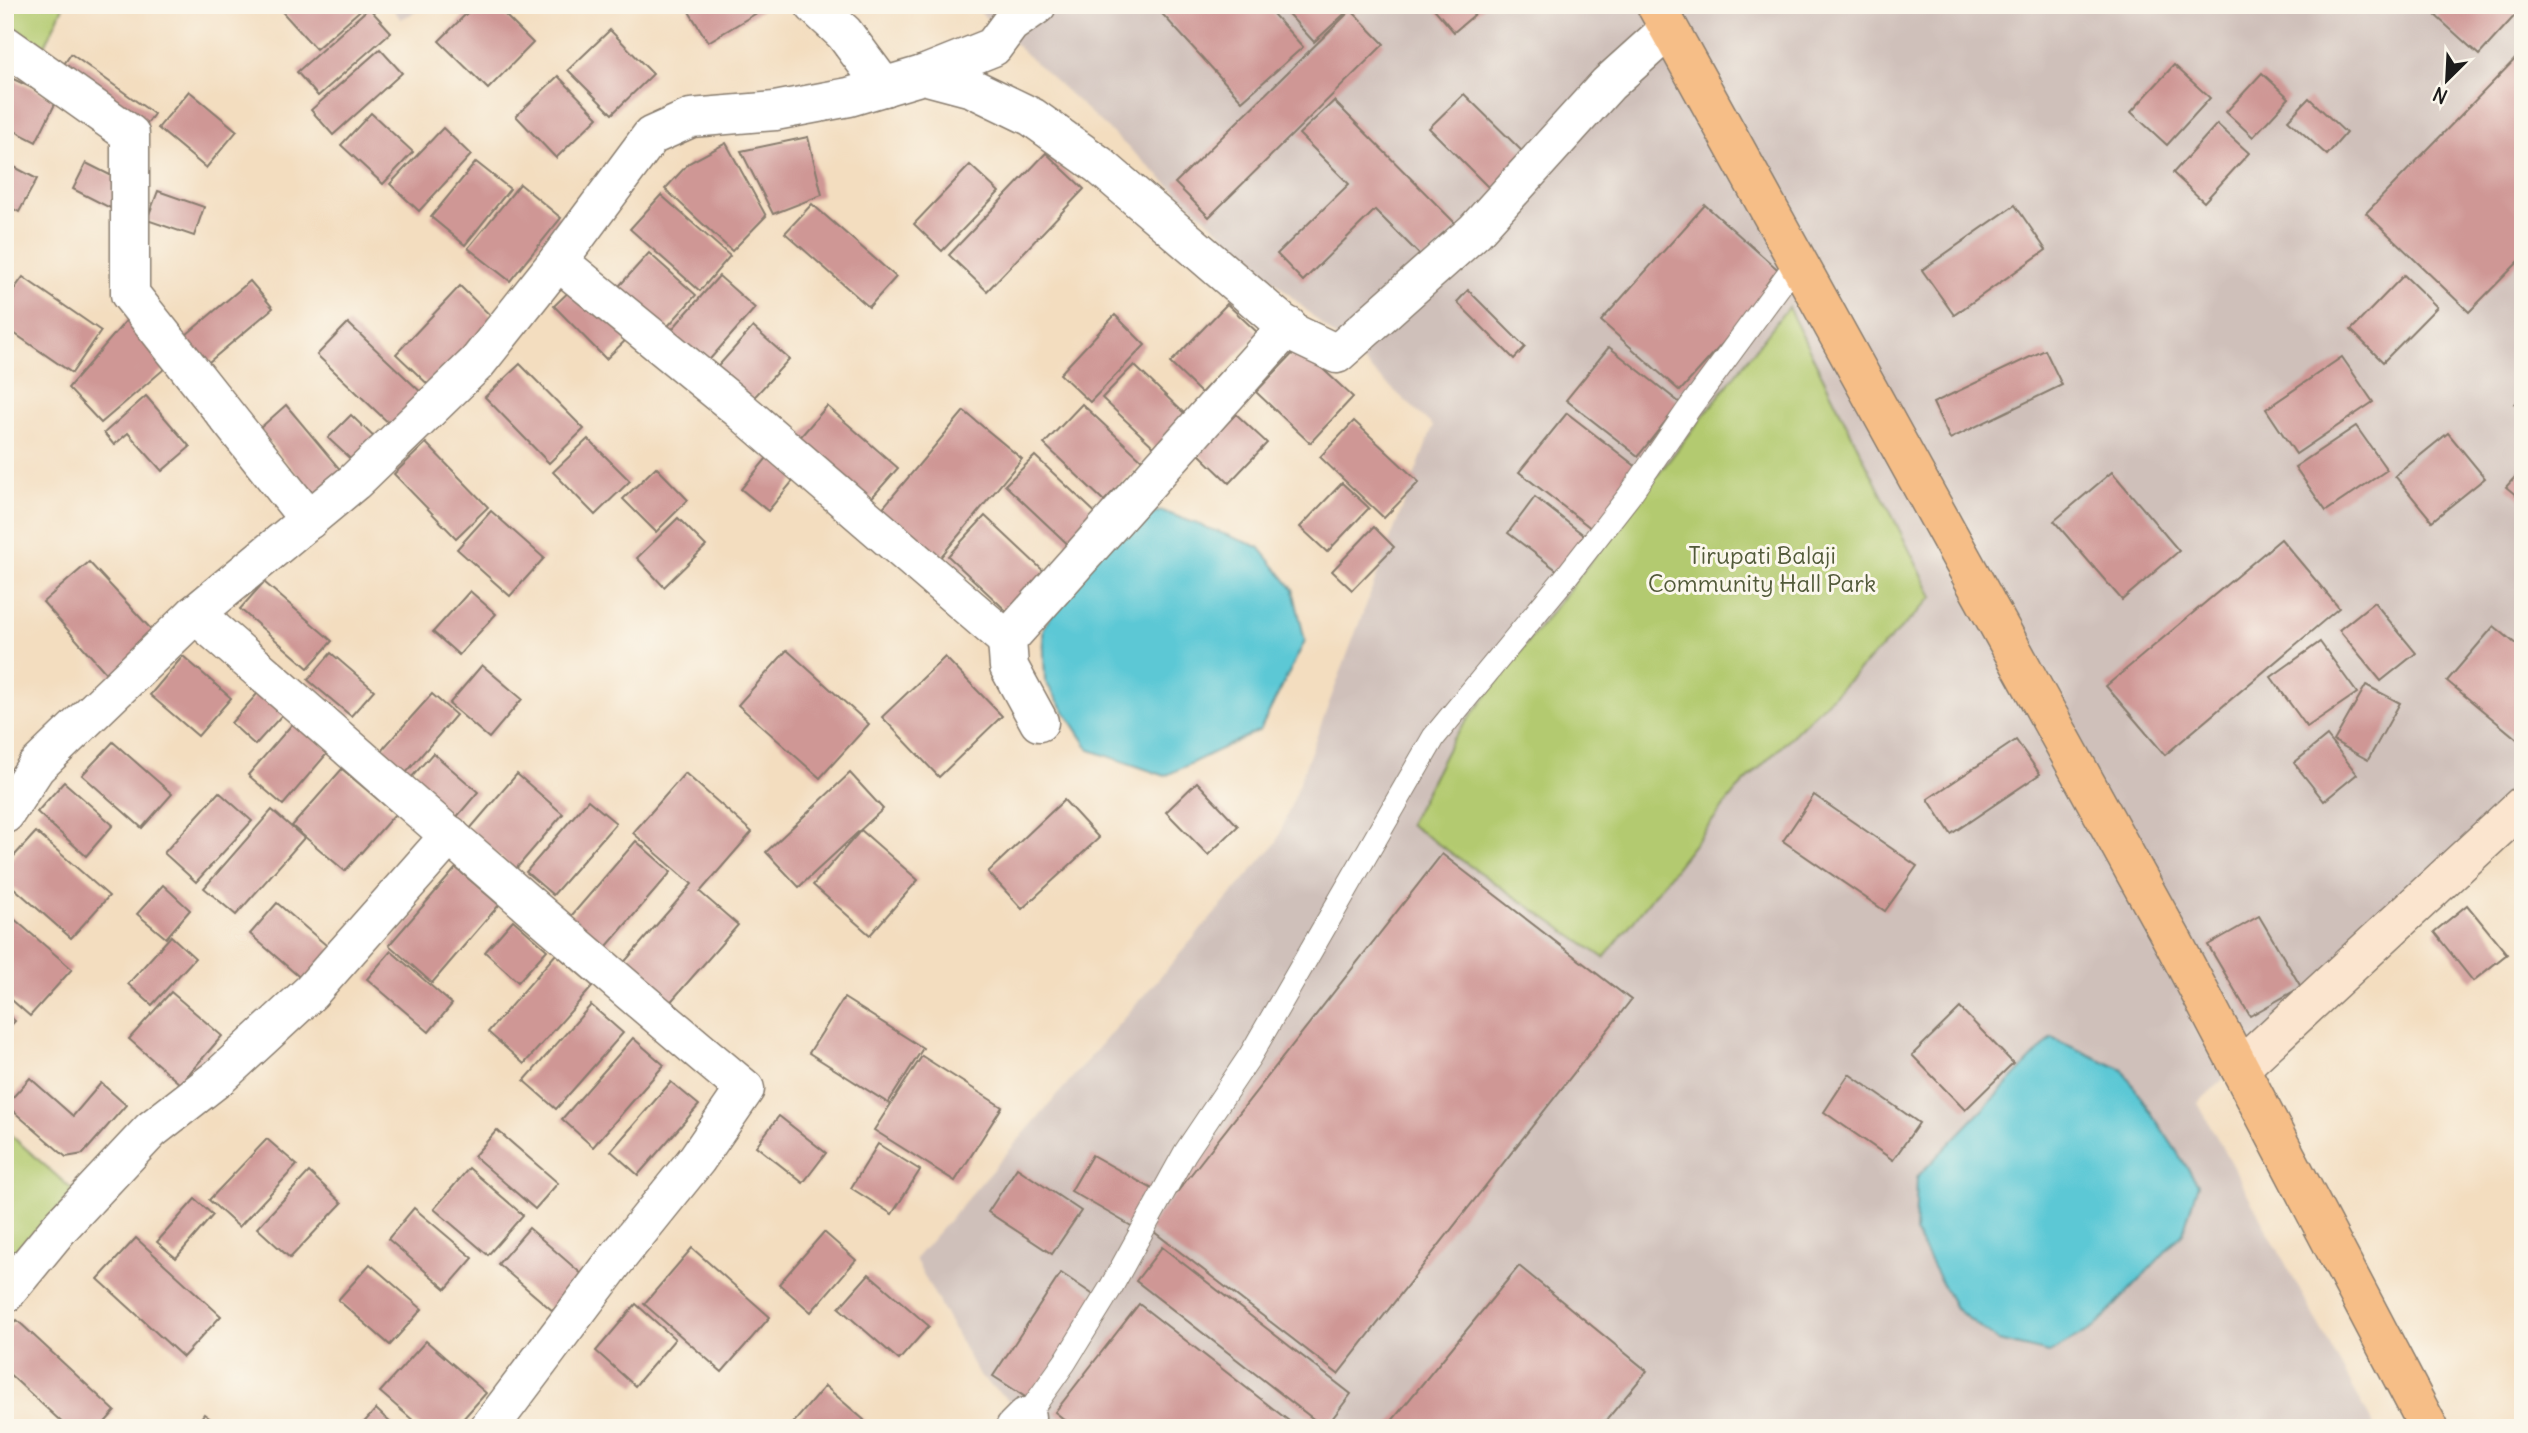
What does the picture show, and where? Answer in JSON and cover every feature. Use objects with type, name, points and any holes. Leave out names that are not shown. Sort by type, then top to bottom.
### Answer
[{"type":"main road","points":[[1662,17],[2167,931],[2429,1428]]},
{"type":"street","points":[[814,5],[844,33],[884,87]]},
{"type":"street","points":[[5,814],[36,767],[195,614],[354,482],[477,363],[558,261],[651,136],[691,118],[775,111],[849,97],[923,75],[993,47],[1010,24],[1037,5]]},
{"type":"street","points":[[923,75],[972,88],[1032,117],[1099,165],[1296,334],[1337,354],[1475,231],[1592,101],[1662,17]]},
{"type":"street","points":[[5,45],[130,134],[130,295],[309,520]]},
{"type":"street","points":[[558,261],[737,408],[1007,640],[1009,667],[1039,722]]},
{"type":"street","points":[[1007,640],[1288,327]]},
{"type":"street","points":[[195,614],[597,965],[745,1089],[697,1158],[614,1262],[489,1428]]},
{"type":"street","points":[[2240,1068],[2523,805]]},
{"type":"street","points":[[5,1294],[61,1226],[151,1130],[219,1077],[311,992],[450,835]]},
{"type":"lane","points":[[1020,1422],[1065,1362],[1110,1289],[1185,1153],[1250,1056],[1434,737],[1621,506],[1797,262]]},
{"type":"shaded area","points":[[389,5],[430,5],[401,19]]},
{"type":"shaded area","points":[[972,5],[2523,5],[2523,795],[2198,1103],[2375,1428],[1042,1428],[979,1376],[915,1259],[1277,842],[1433,426]]},
{"type":"green space","points":[[5,5],[64,5],[31,76],[5,60]]},
{"type":"green space","name":"Tirupati Balaji Community Hall Park","points":[[1788,307],[1933,597],[1736,791],[1604,958],[1409,824],[1452,740]]},
{"type":"green space","points":[[5,1130],[75,1192],[5,1264]]},
{"type":"water","points":[[1162,511],[1259,547],[1293,589],[1305,641],[1260,730],[1165,776],[1090,750],[1045,681],[1043,629],[1108,523]]},
{"type":"water","points":[[2052,1038],[2123,1070],[2198,1184],[2183,1233],[2095,1327],[2049,1353],[1998,1341],[1955,1308],[1915,1233],[1917,1177]]},
{"type":"building","points":[[276,5],[366,5],[316,49]]},
{"type":"building","points":[[475,5],[495,5],[533,43],[488,89],[439,41]]},
{"type":"building","points":[[697,5],[770,5],[708,42],[688,10]]},
{"type":"building","points":[[1154,5],[1265,5],[1303,47],[1242,101]]},
{"type":"building","points":[[1280,5],[1354,5],[1314,42]]},
{"type":"building","points":[[1431,5],[1486,5],[1454,32]]},
{"type":"building","points":[[2446,5],[2513,5],[2519,11],[2479,55],[2436,16]]},
{"type":"building","points":[[369,8],[391,32],[318,96],[297,72]]},
{"type":"building","points":[[1351,10],[1384,44],[1209,217],[1175,183]]},
{"type":"building","points":[[610,30],[653,74],[612,114],[568,70]]},
{"type":"building","points":[[380,49],[402,73],[333,135],[311,110]]},
{"type":"building","points":[[2523,51],[2523,257],[2469,312],[2366,213]]},
{"type":"building","points":[[71,54],[154,114],[133,143],[51,83]]},
{"type":"building","points":[[2174,65],[2210,98],[2167,145],[2131,112]]},
{"type":"building","points":[[2262,73],[2289,98],[2253,137],[2226,112]]},
{"type":"building","points":[[5,75],[57,100],[36,142],[5,126]]},
{"type":"building","points":[[558,76],[598,117],[556,158],[516,116]]},
{"type":"building","points":[[189,91],[237,131],[206,168],[158,128]]},
{"type":"building","points":[[1464,94],[1528,157],[1493,192],[1429,128]]},
{"type":"building","points":[[2309,98],[2346,133],[2327,155],[2288,120]]},
{"type":"building","points":[[1334,101],[1458,226],[1424,259],[1375,210],[1303,281],[1277,254],[1349,184],[1299,134]]},
{"type":"building","points":[[371,113],[413,152],[383,184],[341,145]]},
{"type":"building","points":[[2217,124],[2249,153],[2204,202],[2173,173]]},
{"type":"building","points":[[443,128],[471,155],[419,211],[390,184]]},
{"type":"building","points":[[808,137],[822,195],[773,214],[741,151]]},
{"type":"building","points":[[726,143],[766,216],[732,251],[665,189],[689,163]]},
{"type":"building","points":[[1046,153],[1084,189],[987,291],[949,255]]},
{"type":"building","points":[[5,162],[37,179],[19,212],[5,204]]},
{"type":"building","points":[[476,162],[510,189],[465,245],[431,217]]},
{"type":"building","points":[[86,163],[134,187],[122,214],[73,189]]},
{"type":"building","points":[[970,165],[999,192],[942,251],[914,224]]},
{"type":"building","points":[[520,184],[561,218],[510,281],[468,248]]},
{"type":"building","points":[[158,191],[204,207],[194,236],[147,220]]},
{"type":"building","points":[[661,195],[730,256],[700,291],[630,229]]},
{"type":"building","points":[[812,204],[896,277],[869,307],[785,233]]},
{"type":"building","points":[[1705,205],[1784,275],[1680,391],[1601,321]]},
{"type":"building","points":[[2015,205],[2046,250],[1954,315],[1922,270]]},
{"type":"building","points":[[5,214],[13,218],[5,232]]},
{"type":"building","points":[[649,253],[696,295],[660,335],[612,294]]},
{"type":"building","points":[[2404,275],[2437,307],[2383,362],[2351,330]]},
{"type":"building","points":[[719,276],[755,308],[703,367],[667,335]]},
{"type":"building","points":[[23,277],[101,331],[72,373],[5,327],[5,302]]},
{"type":"building","points":[[250,281],[273,308],[203,367],[180,340]]},
{"type":"building","points":[[577,284],[629,337],[606,359],[554,306]]},
{"type":"building","points":[[460,286],[500,325],[436,392],[396,354]]},
{"type":"building","points":[[1468,290],[1525,347],[1514,359],[1457,302]]},
{"type":"building","points":[[1227,304],[1258,333],[1201,393],[1170,363]]},
{"type":"building","points":[[1115,315],[1145,345],[1090,402],[1060,374]]},
{"type":"building","points":[[130,316],[170,364],[101,423],[68,388]]},
{"type":"building","points":[[348,323],[425,396],[394,428],[317,355]]},
{"type":"building","points":[[753,327],[789,359],[748,404],[713,372]]},
{"type":"building","points":[[1299,347],[1353,397],[1310,443],[1256,392]]},
{"type":"building","points":[[1609,347],[1680,403],[1638,456],[1566,400]]},
{"type":"building","points":[[2045,350],[2062,385],[1950,439],[1933,403]]},
{"type":"building","points":[[2342,357],[2373,402],[2296,454],[2266,409]]},
{"type":"building","points":[[520,364],[584,429],[549,463],[485,397]]},
{"type":"building","points":[[1134,365],[1187,416],[1156,449],[1102,398]]},
{"type":"building","points":[[2523,394],[2523,410],[2515,404]]},
{"type":"building","points":[[146,396],[190,447],[162,471],[128,433],[114,445],[104,433]]},
{"type":"building","points":[[1082,404],[1143,461],[1104,501],[1044,444]]},
{"type":"building","points":[[286,405],[343,473],[315,496],[259,429]]},
{"type":"building","points":[[827,406],[898,468],[860,511],[790,449]]},
{"type":"building","points":[[964,411],[1022,459],[934,565],[875,517]]},
{"type":"building","points":[[1567,413],[1643,472],[1596,532],[1519,472]]},
{"type":"building","points":[[1236,414],[1267,443],[1229,483],[1198,453]]},
{"type":"building","points":[[351,415],[380,443],[358,466],[328,438]]},
{"type":"building","points":[[1354,421],[1419,482],[1384,518],[1320,457]]},
{"type":"building","points":[[2356,426],[2387,470],[2326,511],[2295,467]]},
{"type":"building","points":[[2448,433],[2485,478],[2432,521],[2395,476]]},
{"type":"building","points":[[588,439],[630,481],[595,515],[553,472]]},
{"type":"building","points":[[426,443],[488,507],[456,538],[394,474]]},
{"type":"building","points":[[771,453],[798,475],[768,511],[741,489]]},
{"type":"building","points":[[1035,456],[1103,520],[1074,550],[1005,485]]},
{"type":"building","points":[[656,467],[688,500],[656,532],[623,499]]},
{"type":"building","points":[[2523,468],[2523,501],[2506,487]]},
{"type":"building","points":[[2112,472],[2179,551],[2122,600],[2054,521]]},
{"type":"building","points":[[1342,483],[1369,508],[1327,552],[1300,527]]},
{"type":"building","points":[[1535,497],[1585,536],[1558,571],[1508,533]]},
{"type":"building","points":[[491,511],[544,558],[510,596],[457,549]]},
{"type":"building","points":[[985,516],[1052,579],[1015,619],[948,556]]},
{"type":"building","points":[[678,518],[706,546],[664,587],[637,558]]},
{"type":"building","points":[[1374,527],[1394,547],[1352,590],[1332,571]]},
{"type":"building","points":[[2281,539],[2339,608],[2165,755],[2106,686]]},
{"type":"building","points":[[89,562],[161,640],[114,682],[43,602]]},
{"type":"building","points":[[264,582],[332,641],[308,668],[240,609]]},
{"type":"building","points":[[470,591],[496,614],[459,655],[433,632]]},
{"type":"building","points":[[2374,602],[2416,653],[2381,681],[2339,630]]},
{"type":"building","points":[[2494,626],[2523,650],[2523,744],[2447,681]]},
{"type":"building","points":[[2320,642],[2357,693],[2307,727],[2271,677]]},
{"type":"building","points":[[787,650],[869,724],[820,778],[738,705]]},
{"type":"building","points":[[331,653],[374,690],[351,716],[308,680]]},
{"type":"building","points":[[183,656],[231,698],[198,736],[150,695]]},
{"type":"building","points":[[945,657],[1002,716],[939,777],[882,717]]},
{"type":"building","points":[[482,665],[522,699],[489,738],[449,704]]},
{"type":"building","points":[[266,684],[291,705],[255,745],[231,723]]},
{"type":"building","points":[[2366,685],[2400,703],[2368,760],[2334,741]]},
{"type":"building","points":[[432,694],[456,715],[406,773],[381,751]]},
{"type":"building","points":[[295,721],[330,750],[283,805],[248,775]]},
{"type":"building","points":[[2327,736],[2357,774],[2324,801],[2294,763]]},
{"type":"building","points":[[2016,740],[2040,774],[1951,834],[1928,799]]},
{"type":"building","points":[[113,742],[172,794],[142,828],[82,775]]},
{"type":"building","points":[[433,753],[478,792],[455,819],[410,779]]},
{"type":"building","points":[[342,769],[395,814],[345,871],[292,826]]},
{"type":"building","points":[[685,773],[752,832],[700,892],[738,925],[667,1006],[621,966],[692,884],[633,833]]},
{"type":"building","points":[[850,773],[883,809],[799,887],[766,852]]},
{"type":"building","points":[[517,774],[563,814],[515,870],[469,830]]},
{"type":"building","points":[[64,782],[113,825],[86,856],[37,812]]},
{"type":"building","points":[[1197,782],[1238,826],[1208,855],[1166,812]]},
{"type":"building","points":[[219,792],[252,821],[196,882],[164,853]]},
{"type":"building","points":[[1814,795],[1917,866],[1885,911],[1783,841]]},
{"type":"building","points":[[588,800],[616,823],[553,895],[526,872]]},
{"type":"building","points":[[1064,800],[1099,838],[1022,909],[988,872]]},
{"type":"building","points":[[272,810],[304,838],[236,915],[204,888]]},
{"type":"building","points":[[861,830],[918,880],[870,935],[813,885]]},
{"type":"building","points":[[36,832],[109,896],[71,938],[5,880],[5,866]]},
{"type":"building","points":[[636,841],[671,872],[594,961],[559,930]]},
{"type":"building","points":[[1442,854],[1631,1000],[1338,1374],[1149,1228]]},
{"type":"building","points":[[456,868],[499,905],[432,983],[389,945]]},
{"type":"building","points":[[163,885],[190,910],[166,938],[137,914]]},
{"type":"building","points":[[277,903],[340,957],[312,988],[250,934]]},
{"type":"building","points":[[2467,905],[2507,954],[2473,981],[2434,932]]},
{"type":"building","points":[[5,911],[72,969],[30,1016],[5,994]]},
{"type":"building","points":[[2259,916],[2301,987],[2250,1016],[2208,945]]},
{"type":"building","points":[[513,920],[547,950],[518,982],[485,952]]},
{"type":"building","points":[[171,936],[195,958],[152,1005],[128,984]]},
{"type":"building","points":[[391,951],[452,1004],[429,1032],[367,979]]},
{"type":"building","points":[[556,954],[593,986],[524,1064],[488,1032]]},
{"type":"building","points":[[171,992],[222,1036],[180,1084],[129,1039]]},
{"type":"building","points":[[844,998],[923,1048],[888,1103],[809,1053]]},
{"type":"building","points":[[591,1005],[623,1033],[556,1109],[524,1081]]},
{"type":"building","points":[[1960,1008],[2013,1063],[1965,1110],[1912,1055]]},
{"type":"building","points":[[5,1012],[15,1021],[5,1032]]},
{"type":"building","points":[[633,1038],[664,1065],[593,1147],[562,1119]]},
{"type":"building","points":[[922,1056],[1002,1107],[955,1181],[874,1130]]},
{"type":"building","points":[[1849,1074],[1919,1123],[1893,1160],[1824,1112]]},
{"type":"building","points":[[30,1078],[73,1116],[101,1083],[126,1105],[83,1154],[66,1157],[6,1105]]},
{"type":"building","points":[[671,1082],[699,1105],[638,1175],[611,1151]]},
{"type":"building","points":[[779,1116],[826,1153],[803,1183],[756,1146]]},
{"type":"building","points":[[497,1130],[558,1183],[535,1209],[474,1156]]},
{"type":"building","points":[[267,1139],[297,1165],[239,1227],[209,1200]]},
{"type":"building","points":[[878,1144],[920,1170],[892,1214],[851,1188]]},
{"type":"building","points":[[1092,1155],[1154,1190],[1133,1227],[1071,1191]]},
{"type":"building","points":[[469,1168],[523,1215],[488,1255],[434,1209]]},
{"type":"building","points":[[1017,1168],[1081,1211],[1052,1254],[988,1212]]},
{"type":"building","points":[[309,1172],[342,1203],[290,1258],[257,1228]]},
{"type":"building","points":[[195,1199],[213,1215],[176,1258],[157,1242]]},
{"type":"building","points":[[414,1208],[473,1258],[446,1289],[388,1239]]},
{"type":"building","points":[[529,1228],[584,1276],[553,1311],[498,1264]]},
{"type":"building","points":[[824,1232],[856,1260],[811,1312],[779,1284]]},
{"type":"building","points":[[136,1238],[221,1316],[183,1357],[98,1279]]},
{"type":"building","points":[[1162,1247],[1351,1394],[1325,1428],[1136,1281]]},
{"type":"building","points":[[692,1248],[770,1317],[722,1372],[644,1304]]},
{"type":"building","points":[[370,1264],[422,1309],[390,1345],[338,1300]]},
{"type":"building","points":[[1519,1266],[1647,1371],[1600,1428],[1386,1428]]},
{"type":"building","points":[[1061,1273],[1098,1298],[1030,1400],[993,1376]]},
{"type":"building","points":[[869,1274],[929,1326],[899,1360],[839,1308]]},
{"type":"building","points":[[636,1304],[675,1339],[635,1386],[596,1351]]},
{"type":"building","points":[[1139,1304],[1298,1428],[1075,1428],[1055,1412]]},
{"type":"building","points":[[17,1320],[115,1411],[100,1428],[68,1428],[5,1370],[5,1332]]},
{"type":"building","points":[[426,1341],[486,1393],[455,1428],[422,1428],[380,1392]]},
{"type":"building","points":[[825,1386],[864,1420],[858,1428],[789,1428]]},
{"type":"building","points":[[376,1409],[396,1428],[359,1428]]},
{"type":"building","points":[[204,1414],[223,1428],[194,1428]]}]
